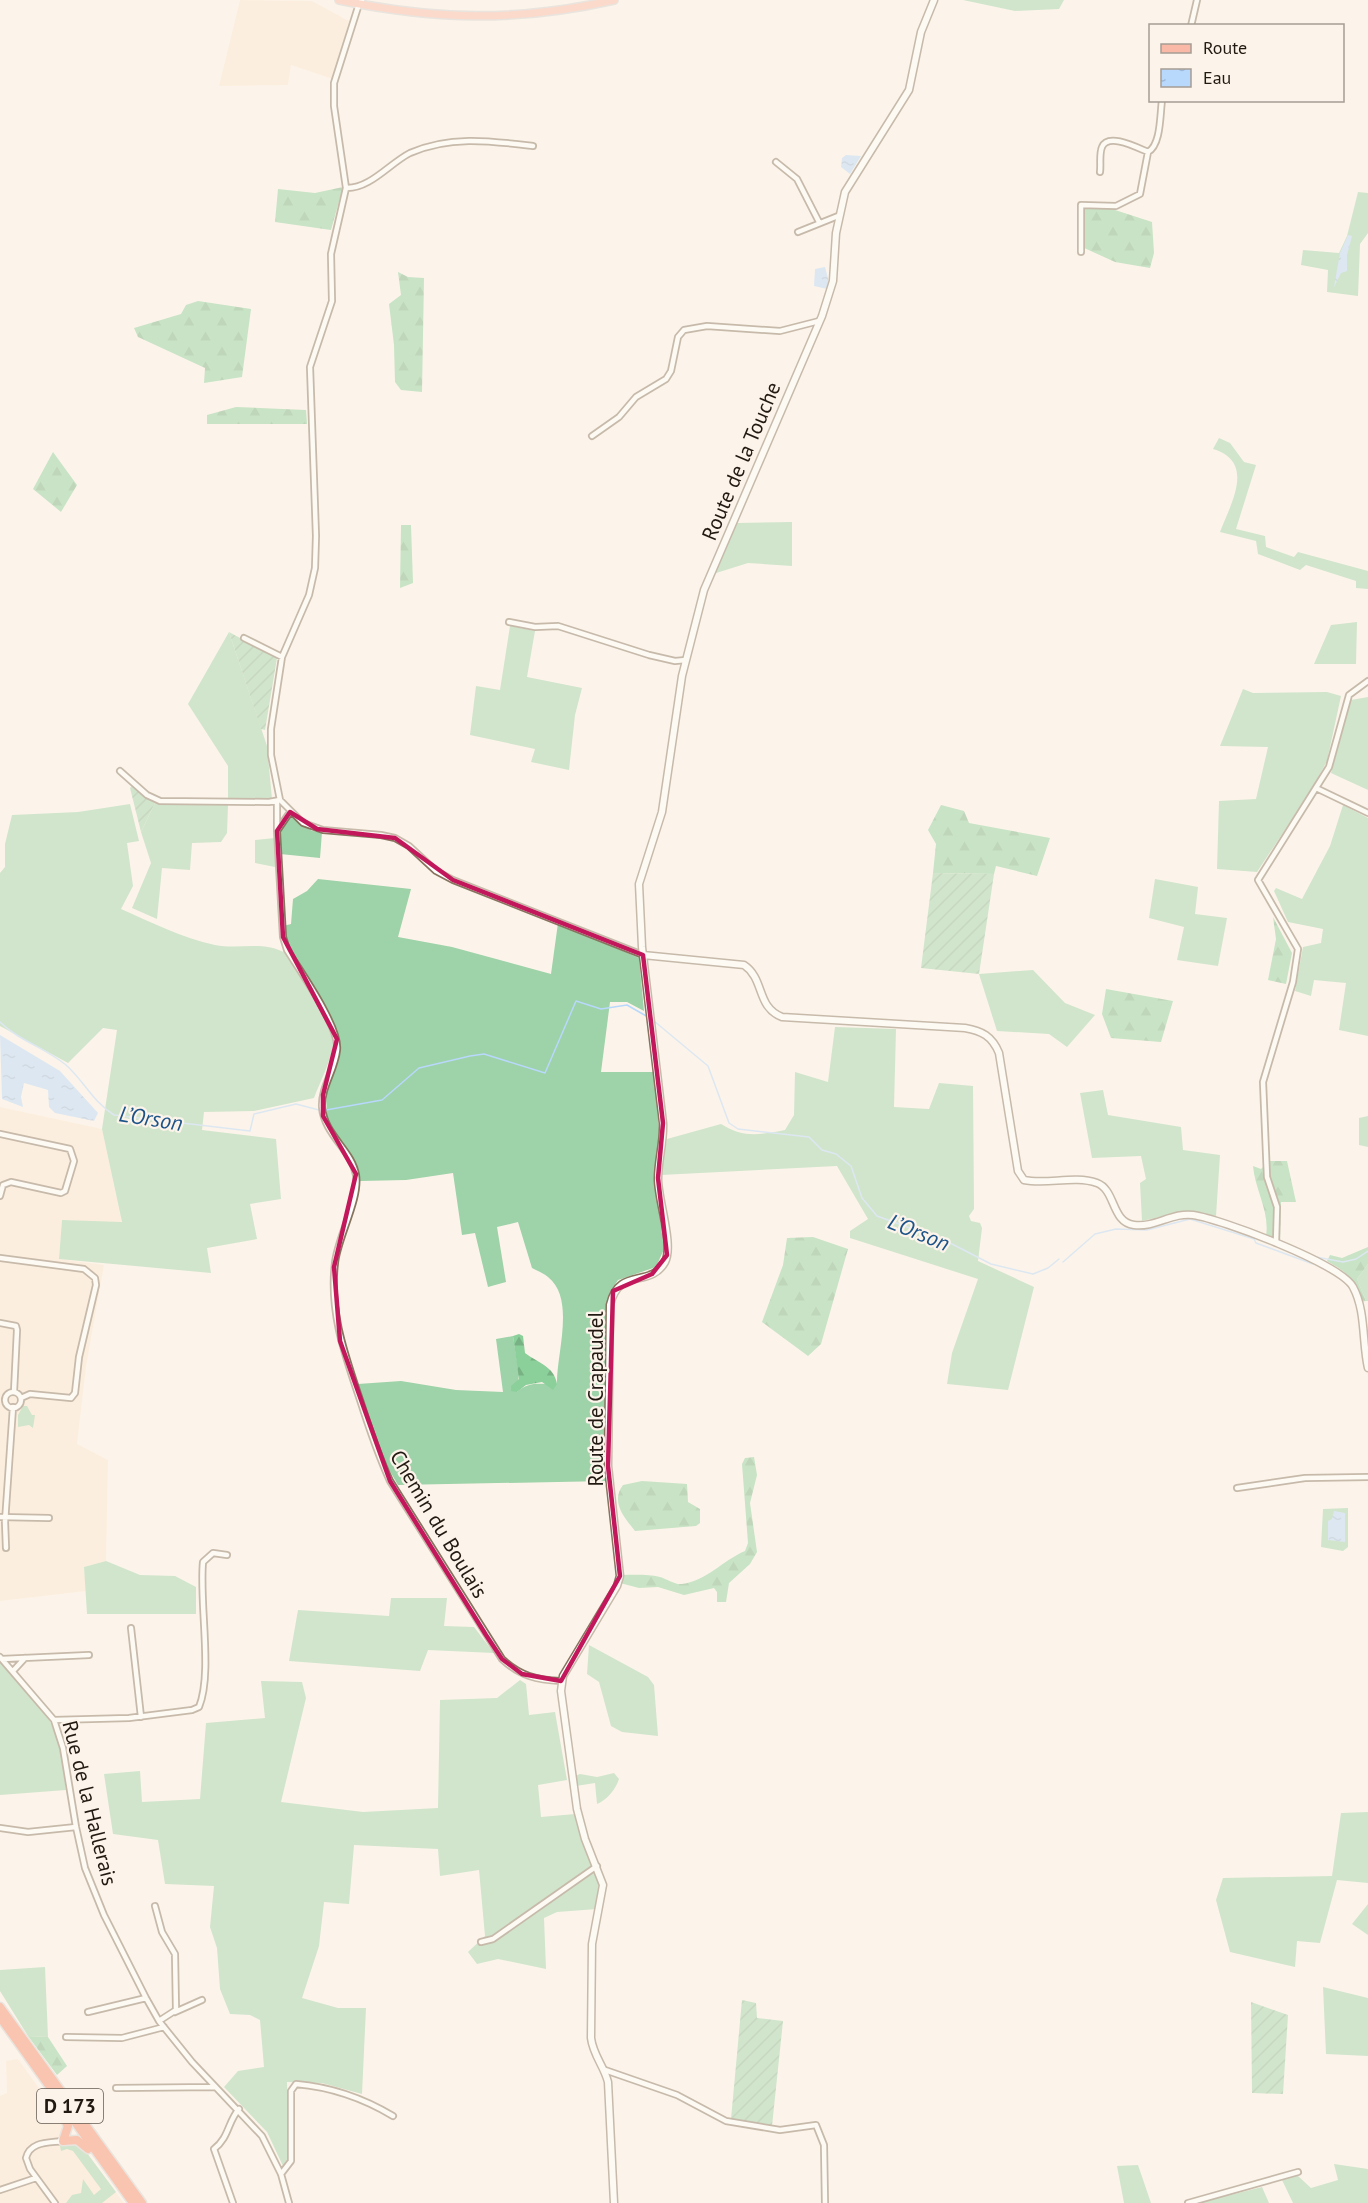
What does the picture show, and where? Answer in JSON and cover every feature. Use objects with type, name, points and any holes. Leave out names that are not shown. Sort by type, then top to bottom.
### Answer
[{"type":"highway","name":"D 173","points":[[0,2007],[142,2203]]},
{"type":"highway","name":"D 173","points":[[0,2017],[37,2072],[131,2200]]},
{"type":"highway","points":[[37,2072],[68,2126],[63,2141],[77,2140],[85,2144],[116,2186],[131,2200]]},
{"type":"main road","points":[[339,0],[431,15],[502,17],[549,13],[614,0]]},
{"type":"street","name":"Route de la Touche","points":[[643,955],[639,884],[662,812],[686,660],[704,590],[819,321],[833,281],[838,216],[854,174],[909,90],[923,25],[934,0]]},
{"type":"street","points":[[1191,24],[1197,0]]},
{"type":"street","points":[[277,831],[278,801],[270,741],[282,657],[309,595],[315,568],[310,368],[332,301],[331,254],[346,188],[334,89],[361,2]]},
{"type":"street","points":[[1081,252],[1082,205],[1116,206],[1137,197],[1143,188],[1148,152],[1154,148],[1162,102]]},
{"type":"street","points":[[346,188],[366,182],[410,153],[448,142],[477,140],[534,146]]},
{"type":"street","points":[[1100,172],[1102,147],[1110,140],[1148,152]]},
{"type":"street","points":[[776,162],[797,179],[819,222]]},
{"type":"street","points":[[798,232],[838,216]]},
{"type":"street","points":[[592,436],[620,417],[636,397],[666,379],[671,371],[678,337],[684,330],[707,326],[780,332],[819,321]]},
{"type":"street","points":[[509,622],[535,627],[558,626],[650,655],[675,661],[686,660]]},
{"type":"street","points":[[244,638],[282,657]]},
{"type":"street","points":[[1275,1245],[1277,1207],[1267,1177],[1263,1082],[1293,982],[1298,949],[1258,880],[1329,767],[1349,695],[1368,681]]},
{"type":"street","points":[[120,771],[147,795],[160,801],[278,801],[303,823],[317,829],[395,838],[415,851],[436,871],[453,880],[555,918],[643,955],[744,965],[753,971],[767,1008],[782,1017],[965,1028],[983,1032],[995,1043],[999,1053],[1018,1171],[1024,1180],[1096,1182],[1108,1193],[1122,1220],[1132,1225],[1191,1215],[1240,1230],[1315,1259],[1337,1271],[1352,1285],[1360,1303],[1368,1368]]},
{"type":"street","points":[[1316,788],[1368,813]]},
{"type":"street","points":[[277,831],[290,812]]},
{"type":"street","name":"Chemin du Boulais","points":[[277,831],[283,937],[287,950],[327,1017],[338,1049],[323,1095],[323,1116],[328,1131],[352,1164],[356,1180],[344,1234],[336,1247],[334,1267],[335,1314],[340,1341],[380,1460],[390,1481],[502,1659],[514,1670],[532,1679],[561,1681]]},
{"type":"street","name":"Route de Crapaudel","points":[[561,1681],[620,1576],[608,1456],[610,1305],[613,1291],[622,1283],[652,1274],[660,1269],[667,1255],[658,1178],[664,1140],[663,1123],[643,955]]},
{"type":"street","points":[[0,1134],[70,1149],[74,1161],[65,1191],[61,1193],[11,1182],[3,1185],[0,1196]]},
{"type":"street","points":[[0,1258],[84,1269],[95,1278],[96,1285],[79,1357],[75,1393],[70,1398],[30,1394],[21,1398],[18,1406],[13,1407],[3,1402],[7,1395],[14,1392]]},
{"type":"street","points":[[0,1323],[16,1326],[17,1330],[14,1392]]},
{"type":"street","points":[[14,1392],[21,1398]]},
{"type":"street","points":[[6,1548],[2,1517],[13,1407]]},
{"type":"street","points":[[0,1471],[8,1472]]},
{"type":"street","points":[[1237,1488],[1305,1478],[1368,1477]]},
{"type":"street","points":[[2,1517],[49,1518]]},
{"type":"street","points":[[54,1720],[141,1716],[199,1707],[205,1685],[200,1586],[203,1562],[213,1554],[227,1555]]},
{"type":"street","points":[[131,1628],[141,1716]]},
{"type":"street","points":[[1,1658],[89,1654]]},
{"type":"street","name":"Rue de la Hallerais","points":[[1,1658],[54,1720],[63,1748],[76,1827],[94,1891],[146,1998],[164,2027],[215,2087],[239,2109],[262,2136],[281,2174],[289,2203]]},
{"type":"street","points":[[13,1671],[25,1658]]},
{"type":"street","points":[[561,1681],[561,1699],[577,1809],[604,1893],[592,1944],[591,2038],[594,2052],[605,2070],[614,2203]]},
{"type":"street","points":[[0,1828],[28,1832],[76,1827]]},
{"type":"street","points":[[481,1942],[493,1939],[597,1866]]},
{"type":"street","points":[[155,1906],[162,1932],[175,1954],[175,2012]]},
{"type":"street","points":[[88,2012],[146,1998]]},
{"type":"street","points":[[159,2021],[202,2000]]},
{"type":"street","points":[[66,2037],[122,2038],[164,2027]]},
{"type":"street","points":[[605,2070],[677,2095],[726,2121],[780,2130],[816,2125],[824,2145],[825,2203]]},
{"type":"street","points":[[281,2174],[291,2161],[291,2091],[296,2084],[322,2086],[374,2104],[393,2116]]},
{"type":"street","points":[[116,2088],[215,2087]]},
{"type":"street","points":[[233,2203],[214,2149],[226,2135],[239,2109]]},
{"type":"street","points":[[55,2203],[36,2178],[26,2158],[31,2148],[63,2141]]},
{"type":"street","points":[[1188,2203],[1298,2172]]},
{"type":"street","points":[[0,2190],[36,2178]]},
{"type":"highlighted area","points":[[290,812],[317,829],[395,838],[453,880],[643,955],[663,1123],[658,1178],[667,1255],[652,1274],[613,1291],[608,1466],[620,1576],[561,1681],[522,1674],[502,1659],[486,1635],[390,1481],[340,1341],[334,1267],[356,1174],[323,1116],[323,1095],[337,1039],[283,937],[277,831]]},
{"type":"shaded area","points":[[240,0],[312,1],[349,21],[333,79],[291,65],[288,85],[219,86]]},
{"type":"shaded area","points":[[0,1107],[102,1129],[122,1223],[62,1220],[59,1259],[104,1265],[86,1367],[77,1444],[108,1460],[106,1561],[84,1567],[86,1591],[0,1601]]},
{"type":"shaded area","points":[[18,2059],[124,2203],[0,2203],[0,2096],[7,2093],[6,2061]]},
{"type":"green space","points":[[963,0],[1064,0],[1059,9],[1015,11]]},
{"type":"green space","points":[[343,187],[331,230],[275,222],[278,189],[315,193]]},
{"type":"green space","points":[[1358,192],[1368,193],[1368,233],[1360,244],[1358,296],[1327,292],[1328,270],[1301,265],[1303,250],[1339,253],[1347,236]]},
{"type":"green space","points":[[1082,208],[1112,209],[1152,222],[1154,253],[1150,268],[1115,262],[1082,247]]},
{"type":"green space","points":[[398,272],[408,277],[424,278],[422,392],[401,390],[395,382],[394,345],[389,304],[401,295]]},
{"type":"green space","points":[[198,301],[251,309],[242,377],[204,383],[205,368],[138,337],[134,328],[181,314],[186,305]]},
{"type":"green space","points":[[236,407],[306,410],[307,424],[207,424],[207,415]]},
{"type":"green space","points":[[1219,438],[1230,443],[1244,462],[1256,465],[1236,529],[1265,536],[1266,547],[1294,557],[1298,552],[1368,571],[1368,589],[1356,588],[1356,581],[1306,565],[1300,570],[1258,554],[1256,541],[1220,532],[1234,496],[1237,473],[1234,463],[1226,455],[1213,449]]},
{"type":"green space","points":[[53,452],[77,485],[61,512],[33,489]]},
{"type":"green space","points":[[792,522],[792,566],[748,563],[713,574],[737,523]]},
{"type":"green space","points":[[401,525],[411,525],[413,583],[400,588]]},
{"type":"green space","points":[[1357,622],[1356,664],[1314,664],[1331,625]]},
{"type":"green space","points":[[510,626],[535,631],[527,677],[582,688],[575,715],[569,770],[531,762],[535,749],[470,735],[476,686],[500,690]]},
{"type":"green space","points":[[229,632],[267,746],[272,799],[228,800],[228,766],[188,704]]},
{"type":"green space","points":[[229,632],[277,658],[265,730],[261,729]]},
{"type":"green space","points":[[1243,689],[1253,693],[1327,692],[1341,696],[1327,761],[1312,789],[1257,872],[1217,869],[1219,801],[1256,799],[1268,747],[1220,746]]},
{"type":"green space","points":[[1368,697],[1368,790],[1331,773],[1351,700]]},
{"type":"green space","points":[[132,786],[155,803],[141,832],[130,788]]},
{"type":"green space","points":[[155,803],[228,805],[227,833],[221,842],[192,843],[190,870],[162,868],[157,919],[132,908],[151,863],[141,832]]},
{"type":"green space","points":[[130,804],[139,841],[127,843],[133,886],[121,909],[203,942],[224,946],[270,947],[287,954],[315,998],[329,1027],[332,1039],[330,1059],[314,1098],[254,1111],[204,1112],[202,1130],[276,1139],[281,1199],[250,1204],[257,1239],[207,1248],[211,1273],[59,1259],[62,1220],[122,1222],[102,1129],[117,1030],[103,1028],[68,1063],[0,1026],[0,873],[5,867],[5,844],[12,815],[78,812]]},
{"type":"green space","points":[[941,805],[964,811],[969,823],[1050,838],[1037,876],[996,866],[994,874],[933,873],[936,844],[928,830]]},
{"type":"green space","points":[[1343,805],[1368,818],[1368,1036],[1339,1030],[1346,983],[1314,980],[1311,996],[1295,991],[1303,947],[1321,943],[1323,929],[1288,922],[1274,891],[1276,888],[1302,899],[1330,846]]},
{"type":"green space","points":[[290,816],[312,831],[322,832],[320,858],[280,854],[279,832]]},
{"type":"green space","points":[[275,838],[275,867],[255,863],[255,840]]},
{"type":"green space","points":[[933,873],[994,874],[979,974],[921,968]]},
{"type":"green space","points":[[318,879],[411,889],[398,937],[452,947],[551,974],[558,923],[639,958],[644,1011],[627,1002],[610,1002],[601,1072],[654,1072],[660,1141],[655,1180],[664,1249],[656,1267],[618,1280],[610,1292],[607,1481],[398,1485],[384,1461],[358,1384],[401,1381],[456,1390],[503,1392],[496,1339],[513,1336],[519,1374],[517,1392],[532,1384],[557,1384],[563,1313],[556,1287],[546,1276],[532,1268],[518,1222],[497,1227],[506,1282],[488,1287],[475,1233],[462,1235],[453,1173],[406,1180],[360,1181],[327,1117],[326,1094],[339,1060],[340,1040],[325,1005],[286,942],[283,926],[291,924],[293,899],[307,891]]},
{"type":"green space","points":[[1155,879],[1198,887],[1195,914],[1227,918],[1218,966],[1177,960],[1184,927],[1149,918]]},
{"type":"green space","points":[[1273,917],[1292,953],[1286,984],[1268,980],[1276,939]]},
{"type":"green space","points":[[1033,970],[1065,1003],[1095,1015],[1067,1047],[1049,1034],[997,1031],[979,974]]},
{"type":"green space","points":[[1106,989],[1173,1001],[1161,1042],[1111,1038],[1102,1014]]},
{"type":"green space","points":[[835,1027],[896,1029],[894,1107],[929,1109],[939,1083],[973,1086],[974,1209],[969,1216],[971,1221],[980,1223],[982,1228],[978,1261],[1034,1287],[1008,1390],[947,1384],[952,1353],[978,1279],[850,1238],[850,1231],[868,1219],[837,1166],[661,1175],[667,1139],[721,1124],[737,1132],[752,1134],[785,1130],[794,1115],[795,1072],[828,1082]]},
{"type":"green space","points":[[1103,1090],[1108,1115],[1181,1127],[1183,1150],[1220,1155],[1216,1216],[1185,1211],[1142,1221],[1140,1183],[1146,1179],[1141,1156],[1092,1158],[1080,1093]]},
{"type":"green space","points":[[1368,1116],[1368,1147],[1359,1145],[1359,1118]]},
{"type":"green space","points":[[1269,1161],[1287,1161],[1296,1202],[1281,1202],[1280,1242],[1266,1236],[1266,1218],[1253,1166],[1261,1169]]},
{"type":"green space","points":[[813,1237],[848,1249],[821,1344],[808,1356],[762,1322],[783,1265],[787,1238]]},
{"type":"green space","points":[[1368,1247],[1368,1264],[1357,1279],[1366,1301],[1361,1302],[1349,1277],[1327,1261],[1330,1255],[1342,1258]]},
{"type":"green space","points":[[1368,1264],[1368,1301],[1366,1301],[1357,1279]]},
{"type":"green space","points":[[519,1334],[523,1336],[525,1353],[553,1373],[557,1384],[553,1390],[542,1382],[526,1385],[517,1392],[511,1391],[511,1386],[519,1379],[513,1336]]},
{"type":"green space","points":[[23,1406],[27,1406],[32,1415],[35,1415],[33,1428],[29,1425],[18,1427],[18,1415]]},
{"type":"green space","points":[[754,1457],[757,1475],[750,1503],[757,1552],[750,1564],[729,1583],[726,1602],[717,1602],[717,1592],[714,1588],[684,1595],[658,1587],[639,1588],[620,1583],[621,1575],[655,1576],[679,1584],[691,1582],[707,1575],[745,1551],[748,1543],[742,1464],[745,1458]]},
{"type":"green space","points":[[642,1481],[687,1484],[688,1502],[700,1509],[700,1523],[696,1526],[635,1531],[620,1510],[618,1498],[623,1485]]},
{"type":"green space","points":[[1348,1508],[1348,1547],[1343,1551],[1321,1547],[1323,1509]]},
{"type":"green space","points":[[106,1561],[140,1575],[175,1576],[196,1587],[196,1614],[87,1614],[84,1567]]},
{"type":"green space","points":[[391,1598],[447,1598],[444,1626],[474,1627],[494,1653],[428,1650],[420,1671],[289,1661],[298,1610],[389,1616]]},
{"type":"green space","points":[[589,1645],[648,1677],[654,1685],[658,1736],[622,1732],[611,1726],[599,1682],[587,1674]]},
{"type":"green space","points":[[0,1662],[29,1692],[48,1717],[60,1749],[66,1790],[0,1795]]},
{"type":"green space","points":[[520,1680],[526,1684],[529,1715],[555,1712],[567,1780],[538,1785],[541,1817],[575,1814],[582,1842],[601,1887],[597,1909],[557,1912],[544,1918],[546,1969],[498,1959],[477,1964],[468,1952],[485,1936],[479,1870],[440,1876],[438,1849],[354,1845],[349,1904],[324,1902],[319,1946],[302,1998],[338,2008],[366,2008],[362,2094],[322,2083],[287,2082],[289,2156],[283,2166],[267,2132],[224,2087],[238,2071],[264,2067],[260,2020],[250,2015],[230,2014],[220,1989],[217,1948],[210,1927],[214,1886],[165,1884],[158,1840],[113,1834],[104,1774],[140,1771],[142,1802],[200,1799],[206,1723],[265,1718],[261,1681],[302,1682],[306,1698],[281,1802],[363,1812],[438,1808],[440,1700],[497,1698]]},
{"type":"green space","points":[[614,1773],[619,1779],[616,1787],[608,1797],[597,1804],[595,1783],[576,1786],[575,1776],[580,1774],[597,1777]]},
{"type":"green space","points":[[1368,1812],[1368,1883],[1337,1880],[1320,1943],[1297,1941],[1295,1967],[1230,1952],[1216,1900],[1223,1878],[1332,1876],[1341,1813]]},
{"type":"green space","points":[[1368,1904],[1368,1935],[1352,1924]]},
{"type":"green space","points":[[45,1967],[48,2037],[28,2036],[0,1991],[0,1970]]},
{"type":"green space","points":[[1323,1987],[1368,1998],[1368,2056],[1326,2054]]},
{"type":"green space","points":[[742,2000],[756,2003],[757,2018],[783,2021],[772,2126],[731,2119]]},
{"type":"green space","points":[[1251,2002],[1288,2015],[1283,2094],[1252,2093]]},
{"type":"green space","points":[[28,2036],[48,2037],[67,2066],[57,2075]]},
{"type":"green space","points":[[81,2145],[116,2192],[102,2203],[66,2203],[72,2195],[81,2193],[83,2179],[94,2195],[101,2189],[73,2151],[67,2149],[61,2151],[60,2146]]},
{"type":"green space","points":[[1334,2164],[1368,2169],[1368,2203],[1293,2203],[1282,2180],[1297,2175],[1311,2188],[1338,2180]]},
{"type":"green space","points":[[1138,2165],[1151,2203],[1124,2203],[1117,2166]]},
{"type":"green space","points":[[1262,2187],[1269,2203],[1198,2203]]},
{"type":"water","points":[[846,155],[861,156],[850,174],[841,167],[842,158]]},
{"type":"water","points":[[1348,235],[1352,236],[1347,255],[1347,271],[1341,273],[1334,287],[1340,253]]},
{"type":"water","points":[[825,267],[829,282],[827,289],[814,286],[815,269]]},
{"type":"water","points":[[0,1035],[60,1071],[98,1113],[94,1121],[55,1113],[49,1107],[48,1090],[24,1083],[21,1097],[23,1107],[2,1099]]},
{"type":"water","points":[[1334,1511],[1345,1513],[1345,1542],[1328,1540],[1328,1521],[1332,1519]]},
{"type":"waterway","name":"L’Orson","points":[[326,1110],[382,1100],[419,1068],[470,1056],[484,1054],[545,1073],[576,1001],[601,1009],[627,1005],[648,1017]]},
{"type":"waterway","name":"L’Orson","points":[[654,1021],[708,1066],[729,1123],[738,1129],[809,1137],[822,1150],[836,1154],[851,1166],[862,1198],[877,1216],[948,1242],[991,1264],[1033,1274],[1048,1268],[1059,1259]]},
{"type":"waterway","name":"L’Orson","points":[[0,1022],[7,1029],[66,1065],[100,1104],[114,1115],[250,1131],[254,1114],[296,1104],[319,1110]]},
{"type":"waterway","name":"L’Orson","points":[[1063,1262],[1095,1234],[1116,1229],[1147,1230],[1190,1219],[1254,1239],[1256,1243],[1313,1264],[1314,1261]]},
{"type":"waterway","name":"L’Orson","points":[[1316,1257],[1343,1262],[1356,1259],[1368,1251]]}]
